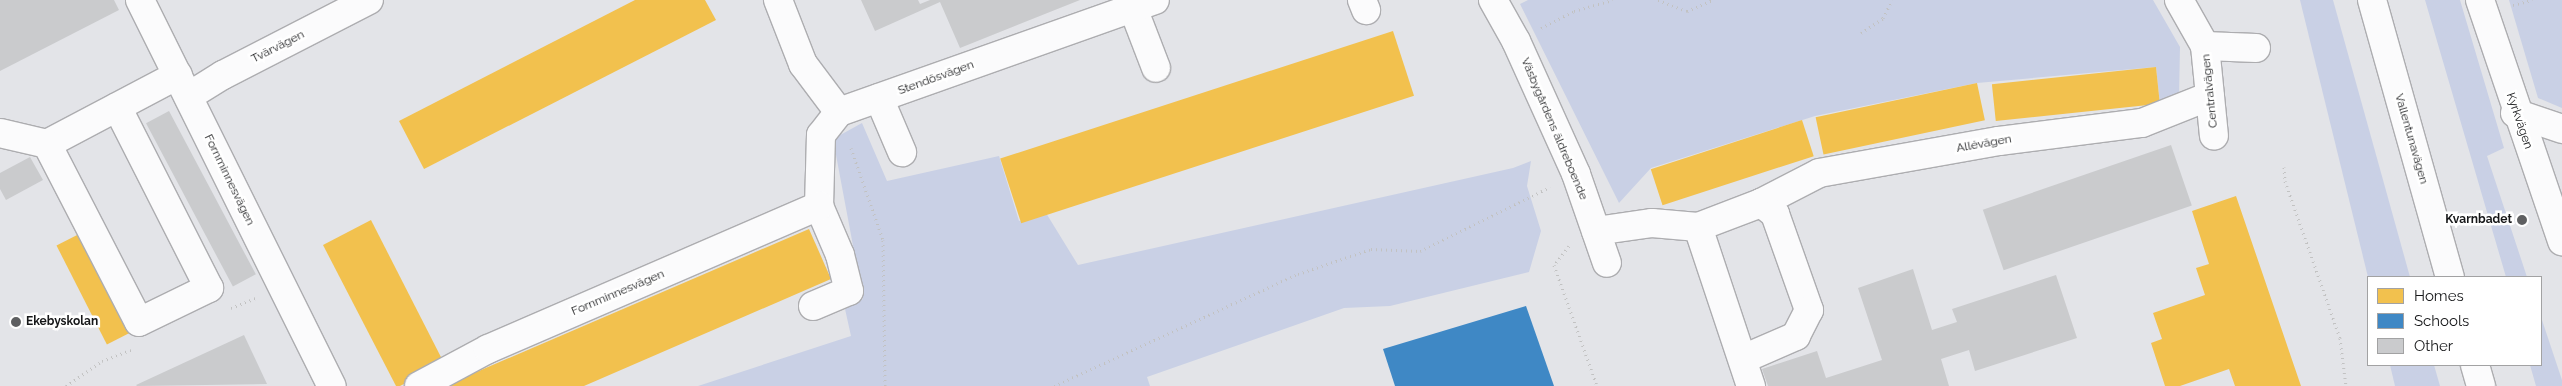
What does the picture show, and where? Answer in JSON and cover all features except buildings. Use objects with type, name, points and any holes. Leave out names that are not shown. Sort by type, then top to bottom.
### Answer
[{"type":"street","name":"Fornminnesvägen","points":[[140,0],[332,386]]},
{"type":"street","name":"Tvärvägen","points":[[47,144],[117,107],[223,75],[369,0]]},
{"type":"street","points":[[778,0],[804,64],[839,112],[821,135],[819,206],[840,255],[849,291],[814,306]]},
{"type":"street","name":"Väsbygårdens äldreboende","points":[[1493,0],[1516,41],[1576,174],[1607,262]]},
{"type":"street","name":"Centralvägen","points":[[2179,0],[2205,46],[2214,136]]},
{"type":"street","name":"Vallentunavägen","points":[[2372,0],[2450,276]]},
{"type":"street","name":"Kyrkvägen","points":[[2480,0],[2516,113],[2562,241]]},
{"type":"street","points":[[1144,4],[1156,68]]},
{"type":"street","name":"Stendösvägen","points":[[839,112],[1144,4]]},
{"type":"street","name":"Centralvägen","points":[[2205,46],[2256,48]]},
{"type":"street","name":"Allévägen","points":[[1698,227],[1761,203],[1819,173],[1999,141],[2142,123],[2210,96]]},
{"type":"street","points":[[879,98],[902,152]]},
{"type":"street","points":[[0,133],[47,144],[138,322],[209,288],[117,107]]},
{"type":"street","points":[[2516,113],[2562,129]]},
{"type":"street","points":[[1743,359],[1796,336],[1809,310],[1775,214],[1761,203]]},
{"type":"street","name":"Fornminnesvägen","points":[[419,386],[488,349],[819,206]]},
{"type":"street","points":[[1596,230],[1652,223],[1698,227],[1751,386]]},
{"type":"street","points":[[2475,366],[2481,386]]},
{"type":"path","points":[[1516,41],[1574,11],[1612,0]]},
{"type":"path","points":[[1658,0],[1687,11],[1714,0]]},
{"type":"path","points":[[1861,33],[1883,18],[1892,0]]},
{"type":"path","points":[[839,112],[883,240],[885,386]]},
{"type":"path","points":[[2284,167],[2285,181],[2340,338],[2346,386]]},
{"type":"path","points":[[1057,386],[1298,274],[1371,249],[1420,251],[1576,174]]},
{"type":"path","points":[[1596,230],[1570,246],[1554,265],[1597,386]]},
{"type":"shaded area","points":[[1528,0],[2153,0],[2180,47],[2179,97],[2160,104],[2156,67],[1977,83],[1815,116],[1651,168],[1619,203],[1520,4]]},
{"type":"shaded area","points":[[2300,0],[2333,0],[2410,276],[2368,276]]},
{"type":"shaded area","points":[[2425,0],[2460,0],[2504,148],[2487,156],[2527,276],[2506,276]]},
{"type":"shaded area","points":[[2509,0],[2562,0],[2562,108],[2538,98]]},
{"type":"shaded area","points":[[862,123],[887,181],[999,156],[1019,221],[1046,213],[1078,265],[1513,168],[1531,161],[1527,186],[1541,231],[1529,272],[1390,306],[1344,308],[1147,377],[1150,386],[698,386],[851,336],[845,309],[863,299],[833,139]]},
{"type":"shaded area","points":[[2542,320],[2562,380],[2562,386],[2536,386],[2530,366],[2542,366]]},
{"type":"shaded area","points":[[2390,366],[2434,366],[2440,386],[2395,386]]},
{"type":"place","name":"Kvarnbadet","points":[[2522,220]]},
{"type":"place","name":"Ekebyskolan","points":[[16,322]]}]
